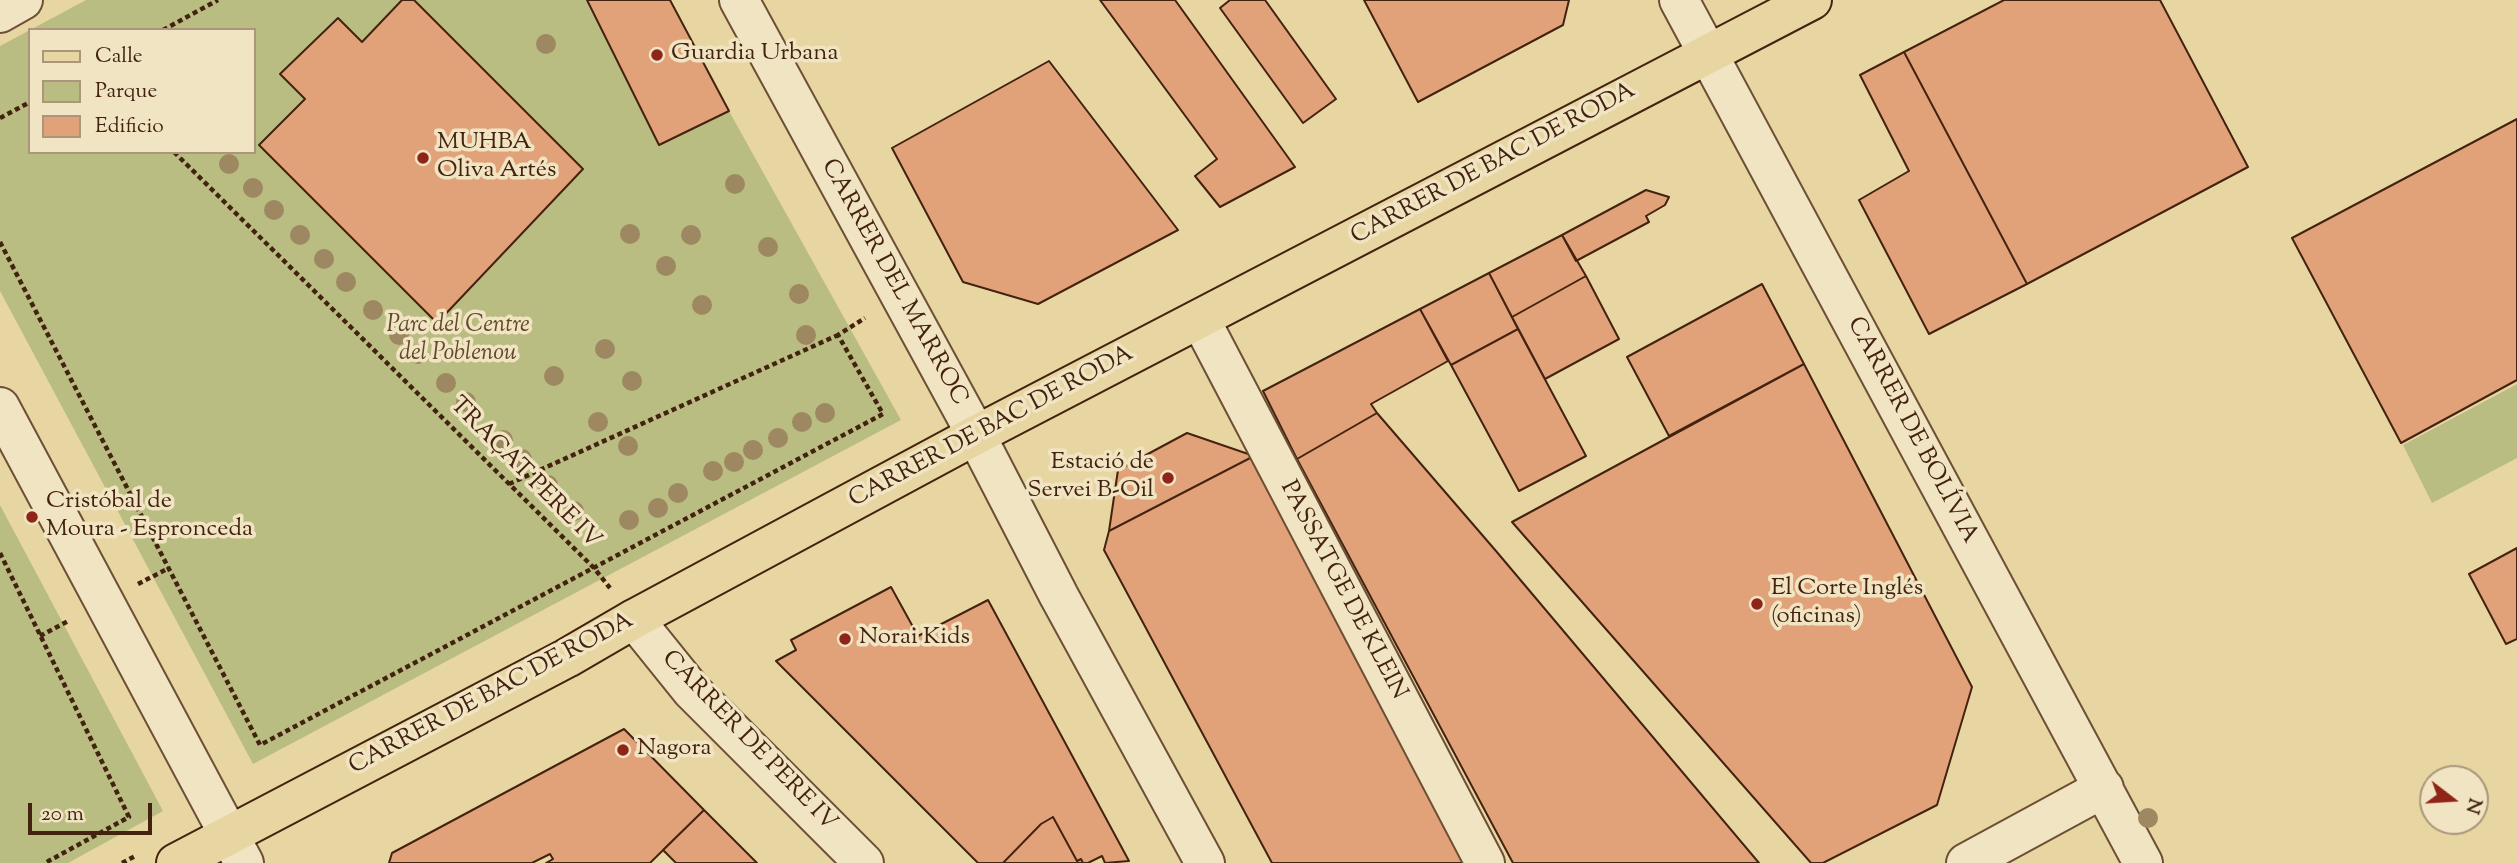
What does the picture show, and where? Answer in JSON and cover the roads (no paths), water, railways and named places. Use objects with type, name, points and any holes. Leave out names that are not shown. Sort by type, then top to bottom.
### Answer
[{"type":"main road","name":"CARRER DE BAC DE RODA","points":[[176,863],[236,849],[634,619],[976,435],[1812,0]]},
{"type":"street","points":[[0,13],[23,0]]},
{"type":"street","name":"CARRER DEL MARROC","points":[[739,0],[1205,863]]},
{"type":"street","name":"CARRER DE BOLÍVIA","points":[[1679,0],[2143,863]]},
{"type":"street","name":"PASSATGE DE KLEIN","points":[[1200,319],[1485,863]]},
{"type":"street","points":[[0,407],[236,849]]},
{"type":"street","name":"CARRER DE PERE IV","points":[[634,619],[692,691],[864,863]]},
{"type":"street","points":[[1966,863],[2104,788]]},
{"type":"place","name":"Guardia Urbana","points":[[657,55]]},
{"type":"place","name":"MUHBA Oliva Artés","points":[[423,158]]},
{"type":"place","name":"Estació de Servei B-Oil","points":[[1168,478]]},
{"type":"place","name":"Cristóbal de Moura - Espronceda","points":[[32,517]]},
{"type":"place","name":"El Corte Inglés (oficinas)","points":[[1757,604]]},
{"type":"place","name":"Norai Kids","points":[[845,639]]},
{"type":"place","name":"Nagora","points":[[623,750]]},
{"type":"park label","name":"Parc del Centre del Poblenou","points":[[458,341]]}]
